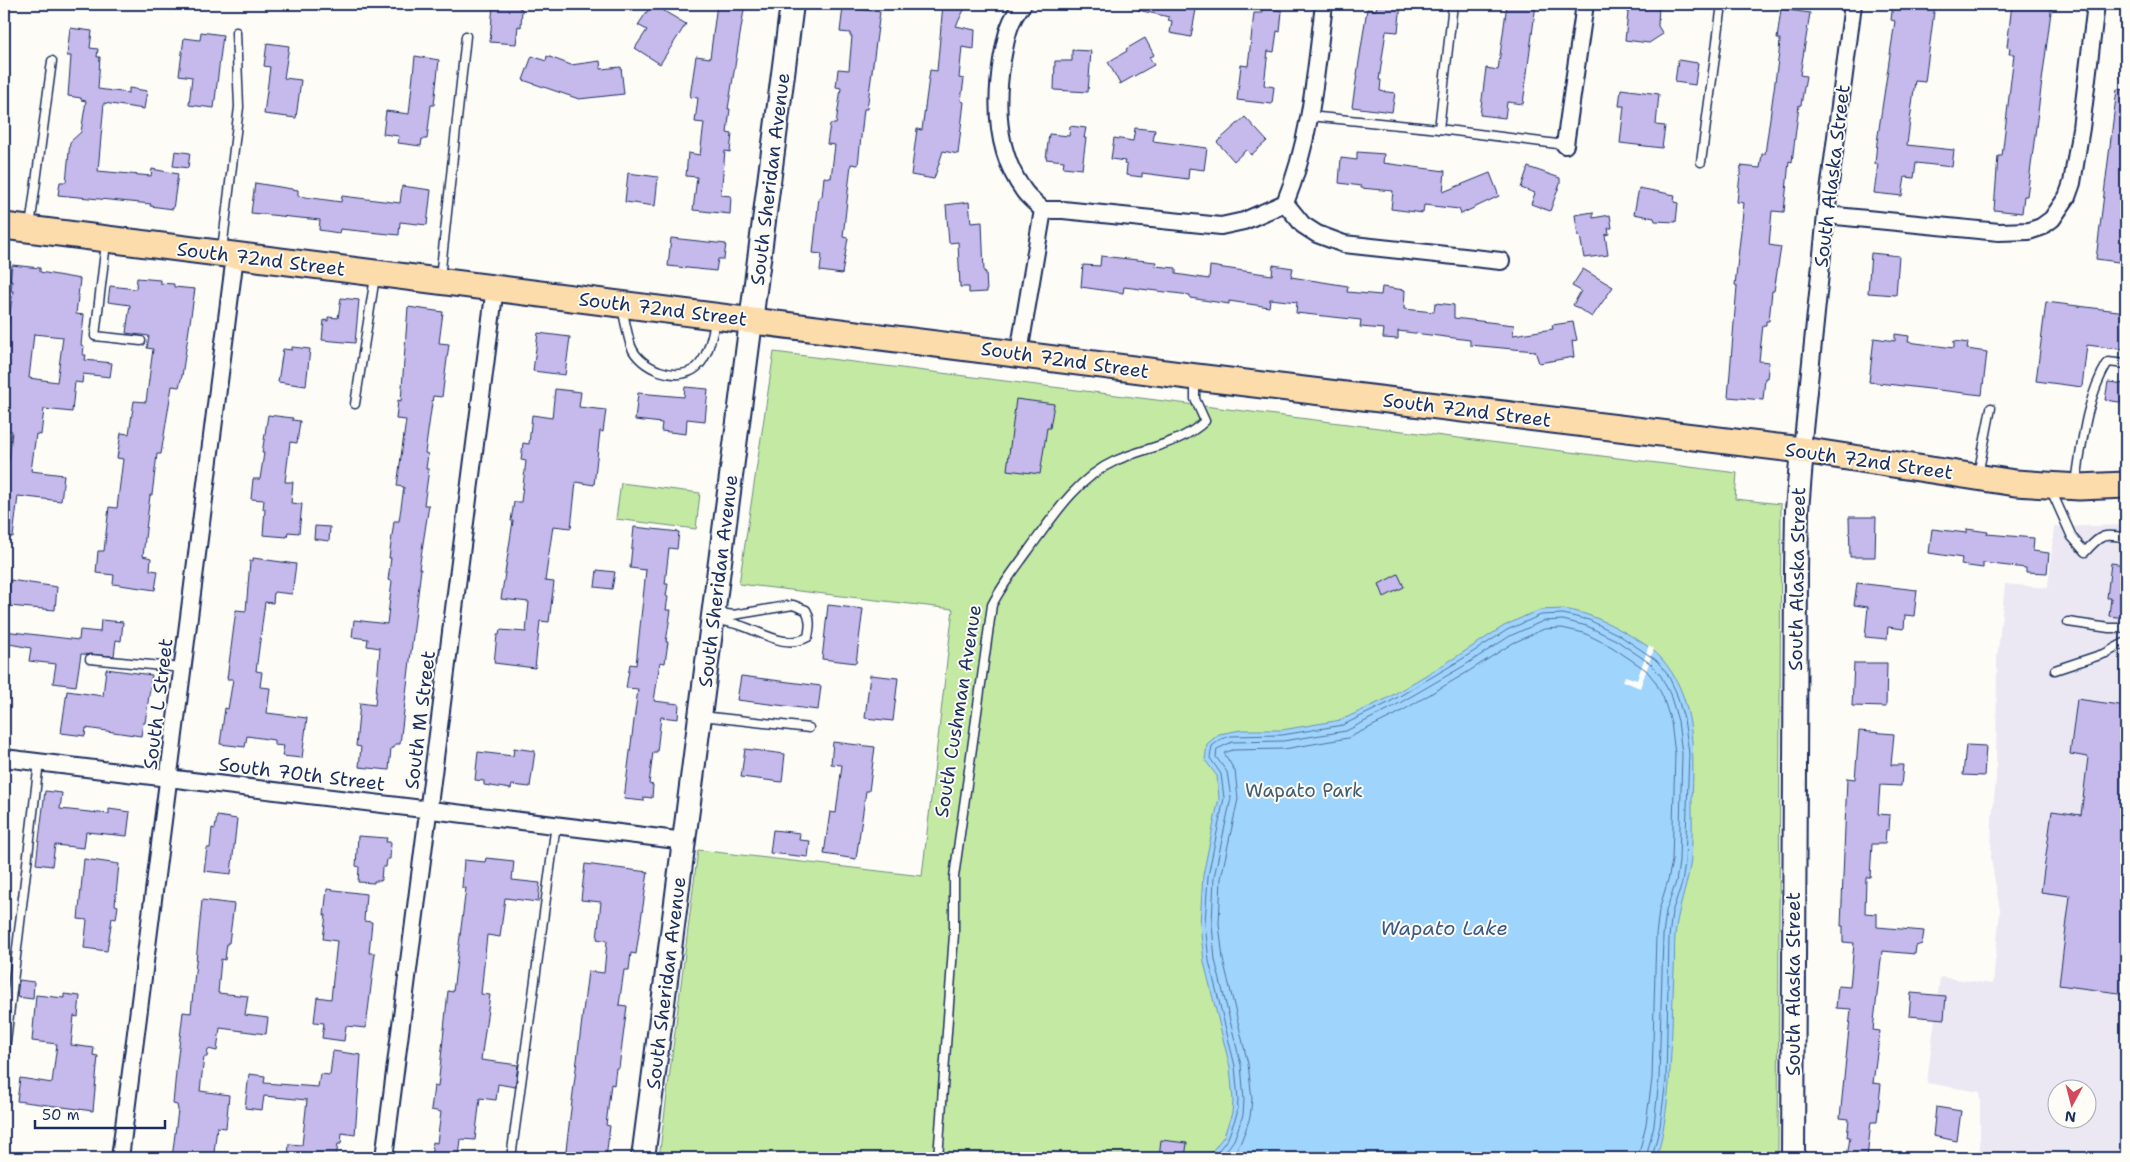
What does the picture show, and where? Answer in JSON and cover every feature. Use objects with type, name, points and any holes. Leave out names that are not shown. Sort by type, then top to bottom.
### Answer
[{"type":"main road","name":"South 72nd Street","points":[[4,226],[1019,353],[1196,377],[1802,450],[2049,486],[2102,488],[2126,485]]},
{"type":"street","name":"South Sheridan Avenue","points":[[643,1158],[792,4]]},
{"type":"street","points":[[1023,4],[1010,20],[1006,34],[999,94],[999,128],[1003,146],[1013,172],[1024,191],[1043,210],[1063,210],[1222,226],[1244,221],[1285,203],[1296,178],[1305,147],[1324,4]]},
{"type":"street","points":[[1565,145],[1585,4]]},
{"type":"street","name":"South Alaska Street","points":[[1792,1158],[1797,510],[1826,215],[1853,4]]},
{"type":"street","points":[[1826,215],[1999,232],[2029,231],[2041,227],[2052,219],[2067,197],[2072,183],[2096,4]]},
{"type":"street","points":[[1285,203],[1303,225],[1317,234],[1344,244],[1501,261]]},
{"type":"street","points":[[1019,353],[1043,210]]},
{"type":"street","name":"South L Street","points":[[120,1158],[182,668],[228,255]]},
{"type":"street","name":"South M Street","points":[[384,1158],[495,287]]},
{"type":"street","name":"South 70th Street","points":[[4,758],[685,841]]},
{"type":"lane","points":[[1440,129],[1453,4]]},
{"type":"lane","points":[[1701,162],[1722,4]]},
{"type":"lane","points":[[228,255],[239,107],[236,32]]},
{"type":"lane","points":[[439,280],[466,36]]},
{"type":"lane","points":[[30,229],[52,61]]},
{"type":"lane","points":[[1309,116],[1440,129],[1565,145]]},
{"type":"lane","points":[[106,239],[95,336],[141,341]]},
{"type":"lane","points":[[355,404],[375,273]]},
{"type":"lane","points":[[621,303],[632,348],[651,367],[675,374],[688,372],[697,367],[703,359],[717,316]]},
{"type":"lane","points":[[2075,487],[2085,428],[2101,373],[2108,362],[2126,364]]},
{"type":"lane","name":"South Cushman Avenue","points":[[938,1158],[954,934],[954,877],[992,605],[1000,589],[1059,508],[1080,486],[1113,461],[1168,444],[1196,430],[1205,421],[1195,399],[1196,377]]},
{"type":"lane","points":[[1978,477],[1991,408]]},
{"type":"lane","points":[[2049,486],[2072,537],[2085,552],[2096,538],[2107,536],[2126,538]]},
{"type":"lane","points":[[793,605],[806,610],[810,616],[810,627],[808,637],[800,641],[792,641],[769,638],[741,625],[714,616],[734,615],[793,605]]},
{"type":"lane","points":[[2068,622],[2109,628],[2126,628]]},
{"type":"lane","points":[[2055,670],[2106,653],[2126,642]]},
{"type":"lane","points":[[90,659],[182,668]]},
{"type":"lane","points":[[701,716],[809,728]]},
{"type":"lane","points":[[4,1058],[40,762]]},
{"type":"lane","points":[[511,1158],[556,824]]},
{"type":"shaded area","points":[[2126,525],[2126,1158],[1980,1158],[1980,1092],[1927,1083],[1940,977],[1993,984],[2000,910],[1991,859],[1992,818],[1996,779],[1997,660],[2005,584],[2048,588],[2054,527]]},
{"type":"green space","name":"Wapato Park","points":[[774,352],[1737,473],[1735,499],[1781,504],[1778,1158],[659,1158],[698,850],[922,876],[953,609],[739,584]]},
{"type":"green space","points":[[621,483],[700,493],[696,529],[616,519]]},
{"type":"water","name":"Wapato Lake","points":[[1563,609],[1580,612],[1604,621],[1640,641],[1656,653],[1672,672],[1680,689],[1690,726],[1693,764],[1692,850],[1675,936],[1669,1088],[1657,1158],[1207,1158],[1224,1136],[1232,1113],[1233,1100],[1230,1067],[1204,962],[1200,924],[1203,875],[1219,798],[1217,776],[1205,760],[1207,744],[1219,734],[1241,730],[1282,730],[1341,720],[1386,699],[1504,626],[1540,610]]},
{"type":"pier","points":[[1649,645],[1654,649],[1640,688],[1623,681],[1625,676],[1637,680]]},
{"type":"building","points":[[493,4],[519,4],[519,8],[522,9],[521,27],[518,26],[516,44],[490,42]]},
{"type":"building","points":[[652,4],[686,24],[660,64],[635,48],[647,30],[638,25]]},
{"type":"building","points":[[717,4],[745,4],[728,109],[730,109],[727,133],[732,134],[730,152],[725,151],[721,195],[731,196],[730,214],[693,210],[697,177],[686,176],[688,153],[700,155],[704,123],[695,122],[698,98],[690,97],[696,56],[710,58]]},
{"type":"building","points":[[943,4],[967,4],[956,26],[975,30],[974,49],[962,47],[959,78],[964,79],[961,101],[964,102],[958,154],[943,151],[934,179],[911,175],[917,129],[922,130],[930,70],[937,71]]},
{"type":"building","points":[[1139,4],[1197,4],[1191,37],[1170,33],[1172,21],[1168,20],[1169,17],[1138,10]]},
{"type":"building","points":[[1377,4],[1401,4],[1398,32],[1386,31],[1379,80],[1381,80],[1380,91],[1395,93],[1392,112],[1352,107],[1367,9],[1376,10]]},
{"type":"building","points":[[1507,4],[1536,4],[1523,104],[1507,102],[1505,118],[1480,115],[1486,68],[1498,70]]},
{"type":"building","points":[[1629,4],[1659,4],[1658,26],[1663,34],[1649,43],[1625,40]]},
{"type":"building","points":[[1893,4],[1935,4],[1925,82],[1915,81],[1907,145],[1954,150],[1952,167],[1916,163],[1914,178],[1905,177],[1902,196],[1874,193],[1878,164],[1875,164],[1877,142],[1895,21],[1891,20]]},
{"type":"building","points":[[2012,4],[2052,4],[2027,196],[2024,196],[2022,213],[1994,210],[1998,156],[2002,156],[2014,54],[2009,54],[2010,48],[2007,47]]},
{"type":"building","points":[[843,7],[880,12],[867,109],[864,109],[858,165],[851,164],[843,237],[848,238],[842,274],[820,271],[822,254],[813,253],[819,197],[822,197],[824,177],[831,178],[835,145],[827,144],[830,124],[836,124],[841,88],[836,87],[838,69],[849,70],[852,36],[850,36],[850,33],[840,32]]},
{"type":"building","points":[[1262,8],[1282,11],[1280,32],[1277,31],[1274,52],[1268,51],[1264,85],[1274,87],[1272,104],[1237,100],[1241,65],[1248,66],[1254,13],[1262,13]]},
{"type":"building","points":[[1781,9],[1810,13],[1800,75],[1806,76],[1801,105],[1799,105],[1792,162],[1789,161],[1784,212],[1772,211],[1769,245],[1781,247],[1774,291],[1772,291],[1769,321],[1766,321],[1766,325],[1763,325],[1759,361],[1769,362],[1767,378],[1765,378],[1763,400],[1728,397],[1737,286],[1735,285],[1744,203],[1737,202],[1741,166],[1760,168],[1762,154],[1765,154],[1779,53],[1780,39],[1777,39]]},
{"type":"building","points":[[70,28],[92,31],[90,48],[98,49],[97,57],[100,57],[98,89],[129,93],[129,88],[147,91],[144,109],[104,103],[98,171],[151,176],[152,169],[178,174],[173,209],[150,206],[151,204],[58,195],[60,182],[66,182],[70,142],[81,132],[86,101],[81,100],[81,98],[68,96],[71,56],[67,56]]},
{"type":"building","points":[[201,32],[223,35],[214,108],[189,105],[192,77],[179,75],[184,38],[200,40]]},
{"type":"building","points":[[1145,38],[1154,55],[1149,57],[1154,65],[1120,84],[1108,62]]},
{"type":"building","points":[[267,43],[289,46],[284,78],[301,80],[296,118],[264,114],[270,67],[264,66]]},
{"type":"building","points":[[1072,50],[1091,51],[1088,92],[1054,90],[1055,61],[1072,61]]},
{"type":"building","points":[[415,56],[439,60],[434,105],[431,105],[427,139],[422,139],[421,146],[398,143],[399,136],[383,134],[386,111],[409,114]]},
{"type":"building","points":[[532,56],[546,61],[547,56],[571,65],[600,61],[601,69],[621,67],[624,94],[579,99],[523,80]]},
{"type":"building","points":[[1678,60],[1698,63],[1695,85],[1675,82]]},
{"type":"building","points":[[1621,89],[1659,94],[1656,125],[1665,126],[1662,148],[1620,143],[1624,106],[1619,106]]},
{"type":"building","points":[[2117,89],[2126,90],[2126,263],[2096,259]]},
{"type":"building","points":[[1245,117],[1267,141],[1251,155],[1246,150],[1234,161],[1217,142]]},
{"type":"building","points":[[1070,126],[1086,128],[1082,169],[1063,167],[1064,161],[1046,159],[1049,134],[1069,136]]},
{"type":"building","points":[[1135,128],[1155,130],[1153,141],[1207,148],[1204,170],[1189,168],[1188,179],[1142,173],[1142,177],[1126,175],[1127,165],[1124,164],[1125,161],[1111,159],[1114,138],[1133,141]]},
{"type":"building","points":[[175,151],[190,153],[188,168],[173,166]]},
{"type":"building","points":[[1357,152],[1384,154],[1383,163],[1445,171],[1443,192],[1490,173],[1499,196],[1461,214],[1459,209],[1424,205],[1423,213],[1391,209],[1393,191],[1361,188],[1361,186],[1339,183],[1341,158],[1357,160]]},
{"type":"building","points":[[1528,167],[1560,178],[1560,184],[1550,211],[1531,204],[1535,193],[1521,188]]},
{"type":"building","points":[[628,173],[658,177],[655,206],[625,202]]},
{"type":"building","points":[[255,183],[298,190],[298,196],[341,202],[342,196],[400,203],[402,186],[431,190],[427,225],[400,222],[399,235],[340,229],[339,233],[319,230],[320,220],[251,213]]},
{"type":"building","points":[[1639,188],[1675,195],[1674,202],[1678,203],[1676,222],[1655,221],[1654,218],[1634,214]]},
{"type":"building","points":[[969,202],[971,223],[982,222],[984,272],[986,272],[987,292],[969,293],[969,287],[960,287],[958,242],[949,243],[946,205]]},
{"type":"building","points":[[1593,212],[1593,218],[1610,215],[1612,228],[1608,228],[1609,234],[1605,235],[1608,255],[1584,258],[1575,215]]},
{"type":"building","points":[[671,238],[726,244],[724,259],[718,259],[716,271],[668,266]]},
{"type":"building","points":[[1871,253],[1899,256],[1896,295],[1868,293]]},
{"type":"building","points":[[1101,256],[1156,262],[1155,266],[1176,268],[1176,274],[1209,279],[1210,266],[1272,275],[1273,265],[1293,268],[1291,277],[1348,286],[1347,292],[1381,295],[1382,287],[1405,290],[1404,309],[1434,312],[1435,303],[1454,305],[1454,318],[1514,325],[1513,335],[1553,329],[1552,325],[1573,322],[1577,340],[1572,341],[1574,357],[1539,363],[1535,351],[1470,345],[1470,340],[1398,331],[1398,339],[1383,338],[1384,329],[1360,327],[1361,320],[1296,313],[1297,302],[1270,299],[1269,307],[1229,301],[1229,304],[1190,298],[1190,295],[1124,287],[1123,293],[1081,287],[1083,265],[1100,266]]},
{"type":"building","points":[[12,265],[40,268],[40,272],[80,279],[76,314],[84,315],[81,345],[84,346],[83,355],[86,355],[85,360],[112,363],[110,377],[83,374],[82,383],[75,382],[72,412],[44,409],[41,435],[36,434],[31,471],[64,475],[61,501],[18,496],[13,537],[4,536],[4,460],[9,460],[12,431],[4,430],[4,339],[6,340],[13,291],[11,291],[12,281],[10,281]],"holes":[[[34,334],[63,337],[57,382],[29,378]]]},
{"type":"building","points":[[1583,269],[1613,287],[1592,317],[1573,305],[1581,291],[1572,286]]},
{"type":"building","points":[[137,278],[160,280],[160,283],[174,284],[174,287],[195,289],[182,376],[179,387],[172,386],[161,454],[157,454],[152,495],[150,495],[143,556],[151,558],[150,570],[158,571],[155,590],[113,584],[114,575],[96,573],[98,551],[104,551],[109,507],[117,508],[123,459],[117,458],[121,433],[129,434],[134,401],[146,402],[153,349],[147,348],[149,336],[126,333],[130,305],[108,302],[110,286],[136,289]]},
{"type":"building","points":[[341,298],[359,300],[355,343],[322,340],[324,320],[328,321],[328,317],[338,318]]},
{"type":"building","points":[[2046,302],[2126,312],[2126,350],[2087,345],[2082,387],[2036,381]]},
{"type":"building","points":[[408,307],[443,312],[439,343],[449,344],[442,397],[433,396],[425,453],[428,454],[426,469],[429,469],[424,505],[429,505],[419,569],[421,569],[400,744],[395,744],[394,748],[391,748],[389,770],[359,767],[361,747],[356,746],[360,703],[375,705],[380,648],[367,646],[368,639],[352,637],[354,620],[387,624],[392,581],[388,580],[391,558],[389,558],[394,521],[399,521],[404,487],[397,486],[406,420],[396,419],[398,400],[401,401]]},
{"type":"building","points":[[538,333],[570,337],[565,375],[533,371]]},
{"type":"building","points":[[1895,334],[1909,336],[1908,342],[1954,348],[1954,341],[1968,343],[1967,349],[1987,352],[1982,395],[1869,382],[1874,338],[1895,341]]},
{"type":"building","points":[[292,347],[310,349],[306,386],[278,382],[283,349],[292,350]]},
{"type":"building","points":[[2108,382],[2126,384],[2126,403],[2105,400]]},
{"type":"building","points":[[685,387],[708,389],[705,421],[687,419],[686,434],[661,431],[662,423],[635,420],[638,393],[684,397]]},
{"type":"building","points":[[555,389],[581,392],[579,407],[606,410],[603,432],[600,431],[594,485],[576,482],[571,528],[553,526],[545,581],[554,582],[549,622],[540,621],[535,668],[494,663],[497,635],[499,635],[500,630],[526,632],[529,602],[501,599],[513,521],[511,521],[514,502],[521,502],[526,461],[521,460],[523,443],[529,444],[532,415],[552,418]]},
{"type":"building","points":[[1016,399],[1054,404],[1050,428],[1047,428],[1040,474],[1007,470]]},
{"type":"building","points":[[268,415],[293,418],[292,420],[300,421],[297,443],[290,442],[285,482],[293,482],[291,503],[302,504],[299,533],[288,532],[287,537],[263,535],[264,500],[251,499],[253,479],[260,479]]},
{"type":"building","points":[[1849,517],[1876,517],[1875,557],[1850,557]]},
{"type":"building","points":[[315,526],[330,527],[329,541],[314,539]]},
{"type":"building","points":[[634,527],[679,532],[677,549],[669,548],[665,584],[668,584],[666,610],[671,610],[666,642],[668,642],[665,663],[660,662],[654,701],[679,704],[678,719],[661,717],[657,752],[653,752],[649,784],[653,785],[652,798],[644,797],[644,801],[624,799],[638,689],[626,688],[630,664],[636,665],[646,570],[630,568]]},
{"type":"building","points":[[1932,529],[1967,533],[1967,529],[1988,532],[1987,534],[2034,538],[2033,551],[2049,553],[2047,573],[2026,572],[2026,568],[1983,563],[1983,568],[1961,565],[1962,558],[1929,553]]},
{"type":"building","points":[[253,558],[296,564],[292,594],[274,592],[273,603],[265,602],[256,671],[262,672],[260,687],[270,688],[267,713],[307,718],[302,758],[282,756],[284,746],[274,745],[274,740],[247,736],[245,747],[220,744],[225,708],[228,709],[233,679],[227,679],[236,610],[246,611],[250,561],[253,561]]},
{"type":"building","points":[[2111,563],[2126,565],[2126,618],[2109,616],[2111,598],[2107,598]]},
{"type":"building","points":[[597,570],[615,572],[612,589],[595,587]]},
{"type":"building","points":[[1398,574],[1404,587],[1384,597],[1379,584]]},
{"type":"building","points":[[10,580],[57,587],[55,610],[8,606]]},
{"type":"building","points":[[1857,583],[1917,590],[1914,616],[1905,615],[1904,629],[1888,627],[1887,639],[1865,637],[1868,607],[1854,605]]},
{"type":"building","points":[[828,605],[863,609],[856,663],[822,659]]},
{"type":"building","points":[[101,620],[123,622],[121,641],[116,640],[114,656],[81,654],[76,686],[53,683],[56,664],[29,661],[31,648],[4,643],[4,631],[79,640],[80,630],[100,632]]},
{"type":"building","points":[[1854,663],[1887,663],[1886,707],[1852,706]]},
{"type":"building","points":[[106,669],[152,675],[145,723],[143,723],[141,736],[86,728],[85,736],[61,733],[67,691],[103,696]]},
{"type":"building","points":[[870,675],[898,678],[893,721],[865,718]]},
{"type":"building","points":[[741,676],[821,686],[818,710],[737,700]]},
{"type":"building","points":[[2077,699],[2126,706],[2126,994],[2059,985],[2070,896],[2041,892],[2052,811],[2081,815],[2088,757],[2070,754]]},
{"type":"building","points":[[1859,731],[1894,734],[1891,765],[1903,765],[1901,786],[1880,785],[1878,814],[1890,815],[1889,830],[1886,830],[1885,844],[1872,844],[1870,877],[1866,877],[1865,913],[1877,914],[1877,927],[1924,931],[1922,944],[1916,946],[1915,954],[1882,951],[1873,1030],[1880,1031],[1873,1083],[1881,1084],[1877,1122],[1871,1122],[1867,1158],[1847,1158],[1850,1137],[1847,1137],[1849,1119],[1840,1118],[1851,1009],[1836,1008],[1838,986],[1850,987],[1854,943],[1843,942],[1843,926],[1841,926],[1847,778],[1855,779]]},
{"type":"building","points":[[833,742],[875,747],[869,791],[866,791],[856,859],[824,854],[830,812],[836,813],[842,765],[831,764]]},
{"type":"building","points":[[1966,745],[1986,746],[1984,776],[1963,775]]},
{"type":"building","points":[[514,748],[535,751],[530,787],[512,785],[511,789],[484,785],[484,781],[475,780],[478,752],[513,756]]},
{"type":"building","points":[[745,749],[785,754],[782,782],[741,777]]},
{"type":"building","points":[[45,791],[62,793],[60,809],[109,814],[109,809],[130,812],[127,836],[86,832],[84,848],[55,845],[52,866],[36,864]]},
{"type":"building","points":[[217,816],[237,819],[231,874],[204,871],[207,848],[210,848],[212,828],[215,829]]},
{"type":"building","points":[[773,830],[800,833],[799,840],[810,841],[808,857],[770,853]]},
{"type":"building","points":[[358,836],[387,838],[386,842],[391,842],[390,859],[387,859],[386,867],[382,867],[381,881],[374,881],[374,883],[358,882],[359,867],[356,866]]},
{"type":"building","points":[[486,858],[514,861],[512,880],[540,883],[538,902],[505,898],[500,937],[487,935],[481,994],[490,995],[481,1060],[518,1065],[515,1087],[498,1084],[496,1100],[480,1098],[475,1140],[461,1139],[459,1158],[431,1158],[433,1142],[437,1143],[441,1112],[431,1110],[434,1086],[438,1087],[448,991],[453,992],[466,888],[462,888],[464,860],[485,862]]},
{"type":"building","points":[[84,859],[119,864],[115,905],[118,906],[116,919],[112,918],[107,951],[84,948],[87,920],[78,919]]},
{"type":"building","points":[[585,864],[648,872],[636,954],[631,953],[629,970],[624,970],[619,1005],[627,1006],[619,1068],[616,1068],[614,1085],[611,1084],[606,1125],[610,1126],[606,1158],[565,1158],[588,971],[604,973],[607,941],[597,939],[601,902],[581,900]]},
{"type":"building","points":[[327,889],[366,894],[364,921],[372,922],[369,953],[375,953],[366,1028],[346,1026],[344,1041],[322,1038],[324,1023],[314,1022],[317,997],[331,999],[337,941],[323,939]]},
{"type":"building","points":[[202,900],[234,904],[225,960],[221,959],[218,993],[248,996],[245,1015],[268,1018],[266,1034],[220,1028],[217,1051],[208,1049],[207,1057],[204,1057],[200,1091],[229,1095],[226,1128],[217,1127],[214,1153],[210,1158],[172,1158],[178,1110],[177,1105],[173,1104],[176,1072],[183,1012],[191,1013]]},
{"type":"building","points":[[19,980],[34,982],[33,999],[17,997]]},
{"type":"building","points":[[1911,993],[1946,996],[1944,1019],[1909,1016]]},
{"type":"building","points":[[64,994],[80,996],[78,1017],[74,1016],[71,1045],[94,1048],[93,1055],[98,1056],[93,1111],[17,1101],[20,1078],[52,1083],[57,1044],[32,1041],[36,995],[64,998]]},
{"type":"building","points":[[333,1051],[361,1055],[355,1135],[342,1133],[341,1144],[338,1144],[336,1158],[288,1158],[289,1144],[302,1145],[307,1100],[264,1096],[262,1110],[245,1108],[249,1074],[265,1076],[264,1083],[318,1087],[320,1074],[330,1075]]},
{"type":"building","points":[[1936,1107],[1961,1111],[1957,1141],[1933,1136]]},
{"type":"building","points":[[1161,1140],[1187,1143],[1185,1158],[1159,1158]]}]
